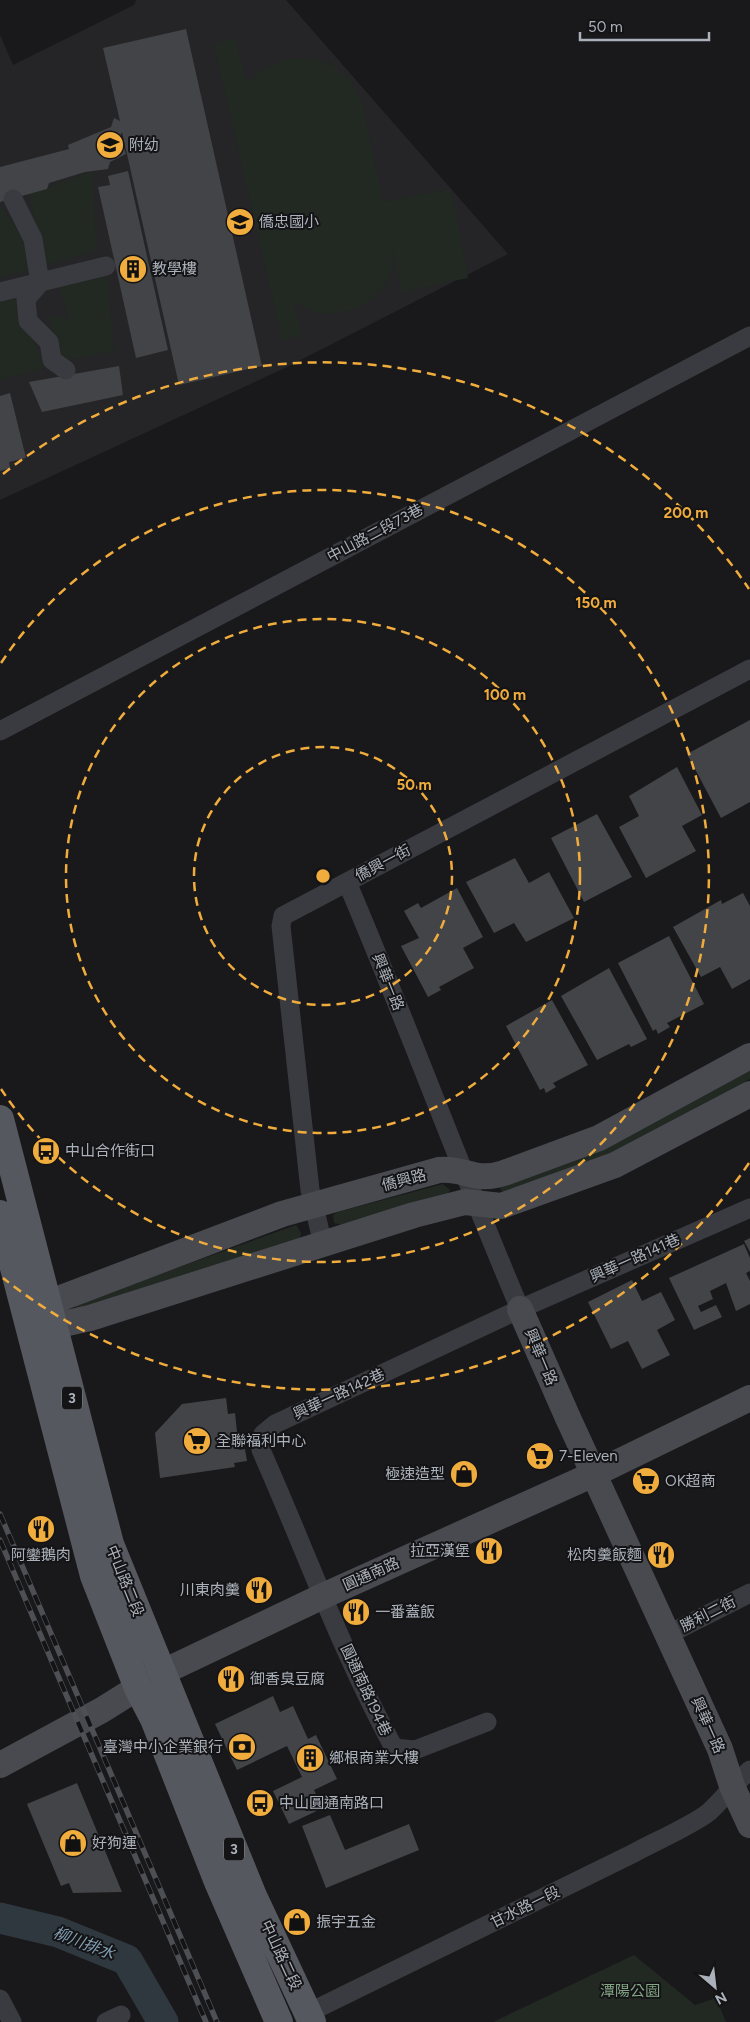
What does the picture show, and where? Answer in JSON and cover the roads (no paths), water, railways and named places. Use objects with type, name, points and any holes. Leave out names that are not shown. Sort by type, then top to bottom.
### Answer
[{"type":"main road","name":"中山路二段","points":[[0,1119],[110,1544],[253,1896],[310,2018]]},
{"type":"main road","name":"中山路二段","points":[[0,1214],[94,1576],[138,1688],[154,1719],[218,1882],[279,2022]]},
{"type":"street","points":[[13,199],[33,239],[40,283]]},
{"type":"street","points":[[0,292],[106,266]]},
{"type":"street","points":[[40,283],[26,299],[28,321],[48,342],[52,360],[66,370]]},
{"type":"street","name":"中山路二段73巷","points":[[0,731],[750,336]]},
{"type":"street","name":"僑興一街","points":[[323,1244],[314,1205],[281,926],[283,916],[750,668]]},
{"type":"street","name":"興華一路","points":[[347,882],[475,1203],[520,1309],[720,1749],[741,1778],[750,1825]]},
{"type":"street","name":"僑興路","points":[[51,1315],[282,1214],[439,1170],[453,1168],[476,1178],[494,1176],[599,1138],[750,1056]]},
{"type":"street","points":[[51,1315],[90,1318],[414,1215],[465,1202],[501,1206],[615,1165],[750,1094]]},
{"type":"street","name":"興華一路141巷","points":[[520,1309],[750,1208]]},
{"type":"street","name":"興華一路142巷","points":[[323,1596],[261,1450],[263,1434],[276,1424],[520,1309]]},
{"type":"street","name":"圓通南路","points":[[0,1765],[102,1710],[161,1673],[323,1596],[594,1474],[750,1398]]},
{"type":"street","name":"勝利二街","points":[[667,1635],[750,1593]]},
{"type":"street","name":"圓通南路194巷","points":[[323,1596],[394,1748],[415,1750],[487,1722]]},
{"type":"street","name":"甘水路一段","points":[[310,2018],[634,1853],[708,1812],[741,1778]]},
{"type":"street","points":[[0,1999],[12,2022]]},
{"type":"waterway","name":"柳川排水","points":[[0,1918],[58,1932],[127,1960],[163,2022]]},
{"type":"railway","points":[[0,1514],[217,2022]]},
{"type":"railway","points":[[0,1540],[206,2022]]},
{"type":"place","name":"附幼","points":[[110,145]]},
{"type":"place","name":"僑忠國小","points":[[240,222]]},
{"type":"place","name":"教學樓","points":[[133,269]]},
{"type":"place","name":"中山合作街口","points":[[46,1151]]},
{"type":"place","name":"全聯福利中心","points":[[197,1441]]},
{"type":"place","name":"7-Eleven","points":[[540,1456]]},
{"type":"place","name":"極速造型","points":[[464,1474]]},
{"type":"place","name":"OK超商","points":[[646,1481]]},
{"type":"place","name":"阿鑾鵝肉","points":[[41,1529]]},
{"type":"place","name":"拉亞漢堡","points":[[489,1551]]},
{"type":"place","name":"松肉羹飯麵","points":[[661,1555]]},
{"type":"place","name":"川東肉羹","points":[[259,1590]]},
{"type":"place","name":"一番蓋飯","points":[[356,1612]]},
{"type":"place","name":"御香臭豆腐","points":[[231,1679]]},
{"type":"place","name":"臺灣中小企業銀行","points":[[242,1747]]},
{"type":"place","name":"鄉根商業大樓","points":[[310,1758]]},
{"type":"place","name":"中山圓通南路口","points":[[260,1803]]},
{"type":"place","name":"好狗運","points":[[73,1843]]},
{"type":"place","name":"振宇五金","points":[[297,1922]]},
{"type":"park label","name":"潭陽公園","points":[[630,1991]]}]
